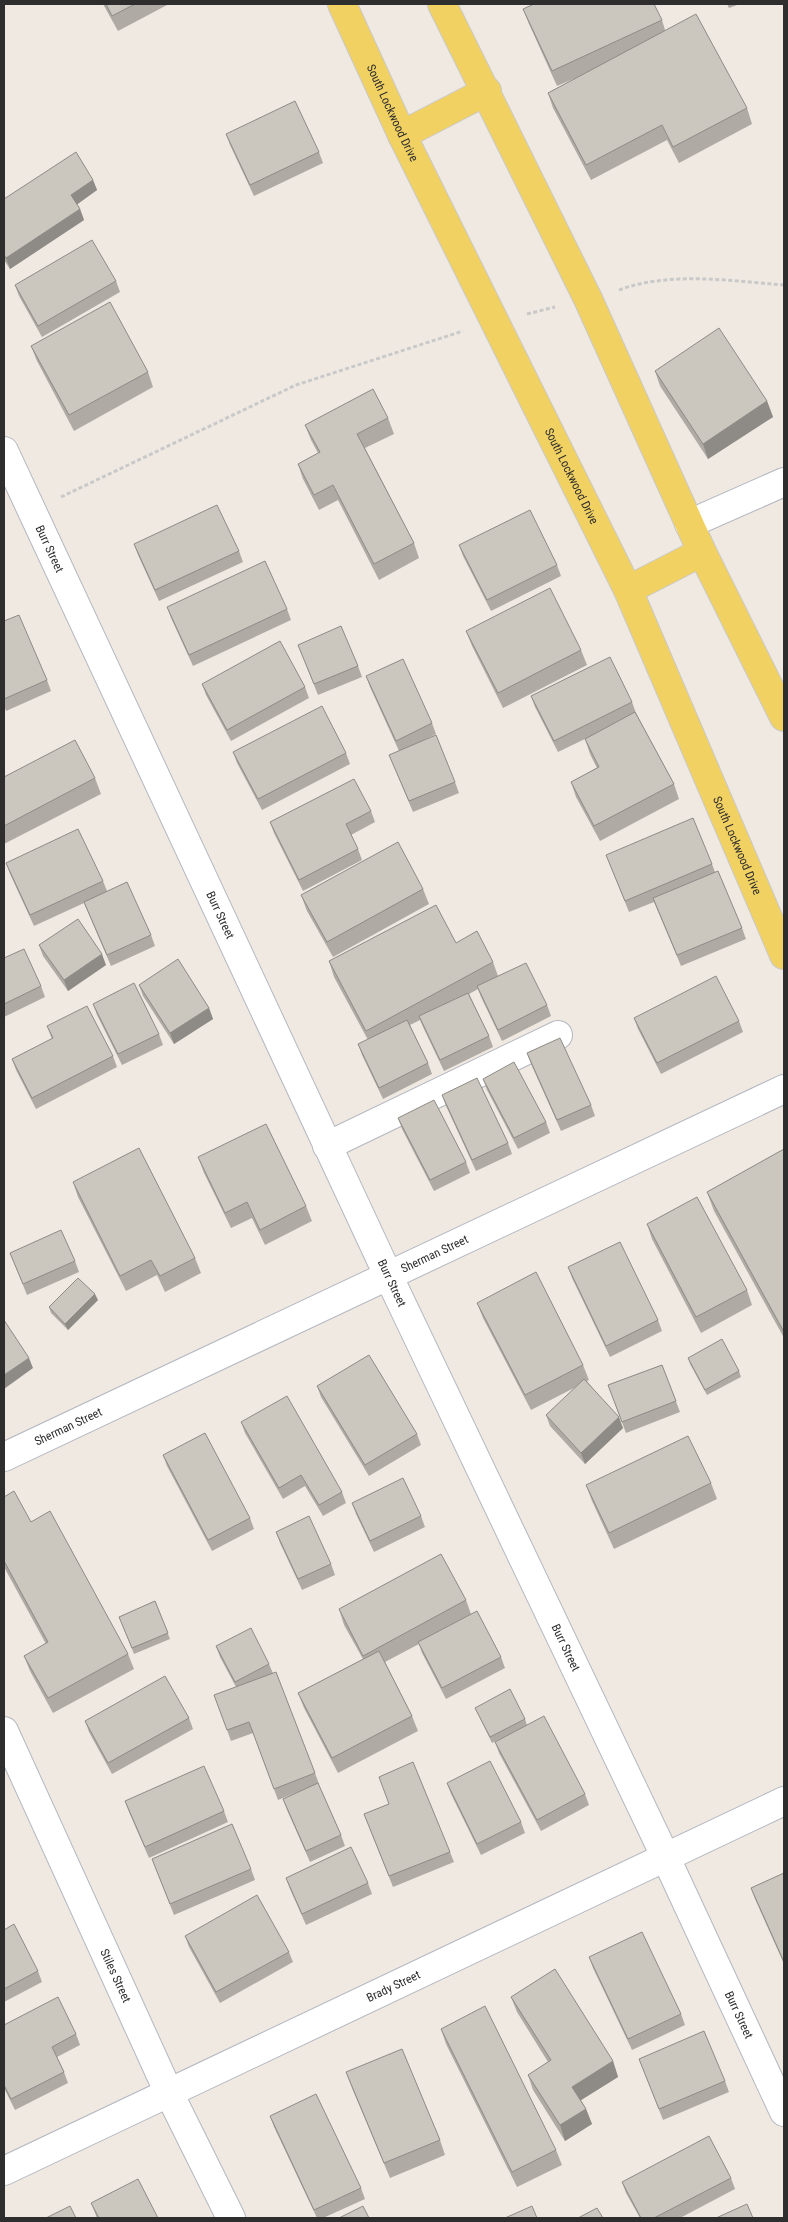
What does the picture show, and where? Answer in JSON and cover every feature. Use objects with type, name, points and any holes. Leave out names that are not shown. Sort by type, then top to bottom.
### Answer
[{"type":"main road","name":"South Lockwood Drive","points":[[342,4],[402,135],[628,590],[784,956]]},
{"type":"main road","points":[[442,4],[487,91],[588,299],[702,552],[784,717]]},
{"type":"main road","points":[[402,135],[487,91]]},
{"type":"main road","points":[[628,590],[702,552]]},
{"type":"street","name":"Burr Street","points":[[4,451],[327,1146],[666,1858],[784,2112]]},
{"type":"street","points":[[689,524],[784,482]]},
{"type":"street","points":[[327,1146],[558,1036]]},
{"type":"street","name":"Sherman Street","points":[[4,1457],[784,1089]]},
{"type":"street","name":"Stiles Street","points":[[4,1731],[168,2091],[231,2218]]},
{"type":"street","name":"Brady Street","points":[[4,2171],[168,2091],[784,1801]]},
{"type":"path","points":[[56,500],[296,385],[496,322],[588,299],[638,282],[686,279],[784,285]]},
{"type":"building","points":[[106,4],[135,4],[112,16]]},
{"type":"building","points":[[534,4],[654,4],[662,20],[552,71],[523,9]]},
{"type":"building","points":[[696,14],[747,108],[673,147],[662,125],[586,165],[548,93]]},
{"type":"building","points":[[295,101],[319,152],[250,185],[226,134]]},
{"type":"building","points":[[76,152],[93,180],[71,195],[80,209],[6,258],[4,255],[4,199]]},
{"type":"building","points":[[92,240],[116,281],[38,326],[15,285]]},
{"type":"building","points":[[110,302],[148,372],[69,415],[31,346]]},
{"type":"building","points":[[719,328],[767,401],[703,444],[655,371]]},
{"type":"building","points":[[373,389],[388,418],[357,434],[414,543],[374,564],[333,485],[314,495],[298,464],[320,452],[305,425]]},
{"type":"building","points":[[217,505],[239,551],[155,590],[134,544]]},
{"type":"building","points":[[530,510],[557,565],[487,600],[459,545]]},
{"type":"building","points":[[265,561],[287,609],[189,655],[167,607]]},
{"type":"building","points":[[550,588],[581,650],[498,693],[466,631]]},
{"type":"building","points":[[19,615],[47,680],[4,699],[4,621]]},
{"type":"building","points":[[341,626],[358,666],[314,684],[298,645]]},
{"type":"building","points":[[280,641],[305,687],[227,730],[202,684]]},
{"type":"building","points":[[610,657],[632,702],[554,741],[531,696]]},
{"type":"building","points":[[403,659],[432,723],[396,741],[366,676]]},
{"type":"building","points":[[322,706],[346,753],[258,799],[233,752]]},
{"type":"building","points":[[635,712],[674,784],[594,826],[571,782],[599,767],[585,739]]},
{"type":"building","points":[[436,735],[455,782],[409,801],[389,755]]},
{"type":"building","points":[[75,740],[95,778],[4,826],[4,777]]},
{"type":"building","points":[[354,779],[371,811],[346,824],[358,849],[299,880],[270,822]]},
{"type":"building","points":[[693,818],[712,864],[625,901],[606,855]]},
{"type":"building","points":[[78,829],[103,881],[30,915],[6,863]]},
{"type":"building","points":[[398,842],[423,889],[327,942],[301,895]]},
{"type":"building","points":[[718,871],[742,928],[677,955],[653,898]]},
{"type":"building","points":[[127,882],[151,935],[107,955],[84,902]]},
{"type":"building","points":[[436,905],[456,943],[477,931],[493,962],[366,1031],[329,961]]},
{"type":"building","points":[[78,919],[102,954],[64,980],[39,945]]},
{"type":"building","points":[[24,949],[41,986],[4,1004],[4,958]]},
{"type":"building","points":[[178,959],[209,1008],[170,1033],[139,985]]},
{"type":"building","points":[[526,963],[547,1005],[498,1030],[477,986]]},
{"type":"building","points":[[716,976],[739,1021],[657,1063],[634,1018]]},
{"type":"building","points":[[134,983],[159,1034],[118,1054],[93,1004]]},
{"type":"building","points":[[468,993],[489,1036],[440,1060],[419,1016]]},
{"type":"building","points":[[87,1006],[113,1056],[32,1098],[12,1059],[53,1038],[47,1026]]},
{"type":"building","points":[[407,1020],[428,1063],[379,1088],[358,1044]]},
{"type":"building","points":[[560,1038],[591,1105],[557,1120],[527,1053]]},
{"type":"building","points":[[514,1062],[546,1122],[514,1138],[483,1079]]},
{"type":"building","points":[[477,1078],[508,1143],[472,1160],[442,1095]]},
{"type":"building","points":[[434,1100],[466,1162],[430,1180],[398,1118]]},
{"type":"building","points":[[266,1124],[306,1206],[260,1230],[247,1202],[225,1213],[198,1157]]},
{"type":"building","points":[[139,1148],[195,1258],[160,1276],[151,1260],[120,1276],[73,1182]]},
{"type":"building","points":[[784,1149],[784,1332],[707,1192]]},
{"type":"building","points":[[697,1197],[747,1290],[696,1317],[647,1224]]},
{"type":"building","points":[[61,1230],[75,1261],[23,1284],[10,1253]]},
{"type":"building","points":[[620,1242],[658,1320],[606,1346],[568,1267]]},
{"type":"building","points":[[536,1272],[583,1365],[525,1395],[477,1303]]},
{"type":"building","points":[[78,1278],[95,1294],[65,1324],[49,1307]]},
{"type":"building","points":[[4,1320],[29,1358],[4,1375]]},
{"type":"building","points":[[722,1339],[739,1371],[705,1390],[688,1358]]},
{"type":"building","points":[[369,1355],[417,1434],[365,1465],[317,1386]]},
{"type":"building","points":[[662,1365],[676,1401],[622,1422],[608,1385]]},
{"type":"building","points":[[584,1379],[619,1417],[581,1453],[546,1415]]},
{"type":"building","points":[[287,1396],[342,1492],[319,1505],[301,1475],[279,1488],[241,1422]]},
{"type":"building","points":[[205,1433],[250,1518],[208,1540],[163,1455]]},
{"type":"building","points":[[688,1436],[711,1483],[609,1533],[586,1485]]},
{"type":"building","points":[[403,1478],[421,1516],[370,1541],[352,1503]]},
{"type":"building","points":[[14,1491],[31,1522],[50,1511],[128,1654],[48,1698],[24,1656],[48,1642],[4,1561],[4,1497]]},
{"type":"building","points":[[309,1516],[331,1564],[298,1579],[276,1532]]},
{"type":"building","points":[[441,1554],[466,1600],[363,1656],[339,1609]]},
{"type":"building","points":[[155,1601],[168,1633],[132,1648],[119,1617]]},
{"type":"building","points":[[477,1611],[501,1657],[442,1688],[418,1642]]},
{"type":"building","points":[[251,1628],[269,1664],[235,1682],[216,1646]]},
{"type":"building","points":[[379,1651],[412,1716],[332,1758],[298,1693]]},
{"type":"building","points":[[276,1672],[315,1773],[274,1789],[249,1722],[227,1730],[214,1695]]},
{"type":"building","points":[[165,1676],[189,1718],[108,1763],[85,1721]]},
{"type":"building","points":[[510,1689],[525,1719],[490,1737],[475,1708]]},
{"type":"building","points":[[544,1716],[585,1794],[537,1820],[495,1742]]},
{"type":"building","points":[[490,1761],[521,1822],[477,1844],[447,1783]]},
{"type":"building","points":[[413,1762],[450,1852],[389,1876],[364,1814],[389,1804],[379,1777]]},
{"type":"building","points":[[204,1766],[224,1811],[145,1847],[125,1801]]},
{"type":"building","points":[[318,1783],[341,1835],[306,1851],[283,1799]]},
{"type":"building","points":[[232,1824],[251,1869],[170,1904],[152,1859]]},
{"type":"building","points":[[351,1847],[368,1883],[302,1914],[286,1878]]},
{"type":"building","points":[[784,1873],[784,1962],[751,1888]]},
{"type":"building","points":[[257,1895],[289,1952],[216,1992],[185,1936]]},
{"type":"building","points":[[14,1924],[38,1971],[4,1989],[4,1930]]},
{"type":"building","points":[[642,1932],[681,2014],[628,2039],[589,1957]]},
{"type":"building","points":[[555,1969],[613,2061],[572,2087],[586,2109],[560,2125],[528,2075],[551,2060],[511,1997]]},
{"type":"building","points":[[58,1997],[76,2034],[52,2047],[64,2072],[11,2099],[4,2085],[4,2025]]},
{"type":"building","points":[[485,2006],[556,2150],[512,2172],[441,2029]]},
{"type":"building","points":[[704,2031],[725,2081],[659,2109],[639,2059]]},
{"type":"building","points":[[402,2049],[440,2140],[384,2163],[346,2072]]},
{"type":"building","points":[[316,2094],[361,2188],[314,2210],[270,2116]]},
{"type":"building","points":[[709,2136],[731,2178],[654,2218],[641,2218],[622,2182]]},
{"type":"building","points":[[138,2179],[158,2218],[99,2218],[91,2203]]},
{"type":"building","points":[[747,2204],[753,2218],[716,2218]]},
{"type":"building","points":[[70,2206],[76,2218],[46,2218]]},
{"type":"building","points":[[363,2206],[369,2218],[339,2218]]},
{"type":"building","points":[[532,2206],[537,2218],[505,2218]]},
{"type":"building","points":[[597,2208],[603,2218],[578,2218]]}]
